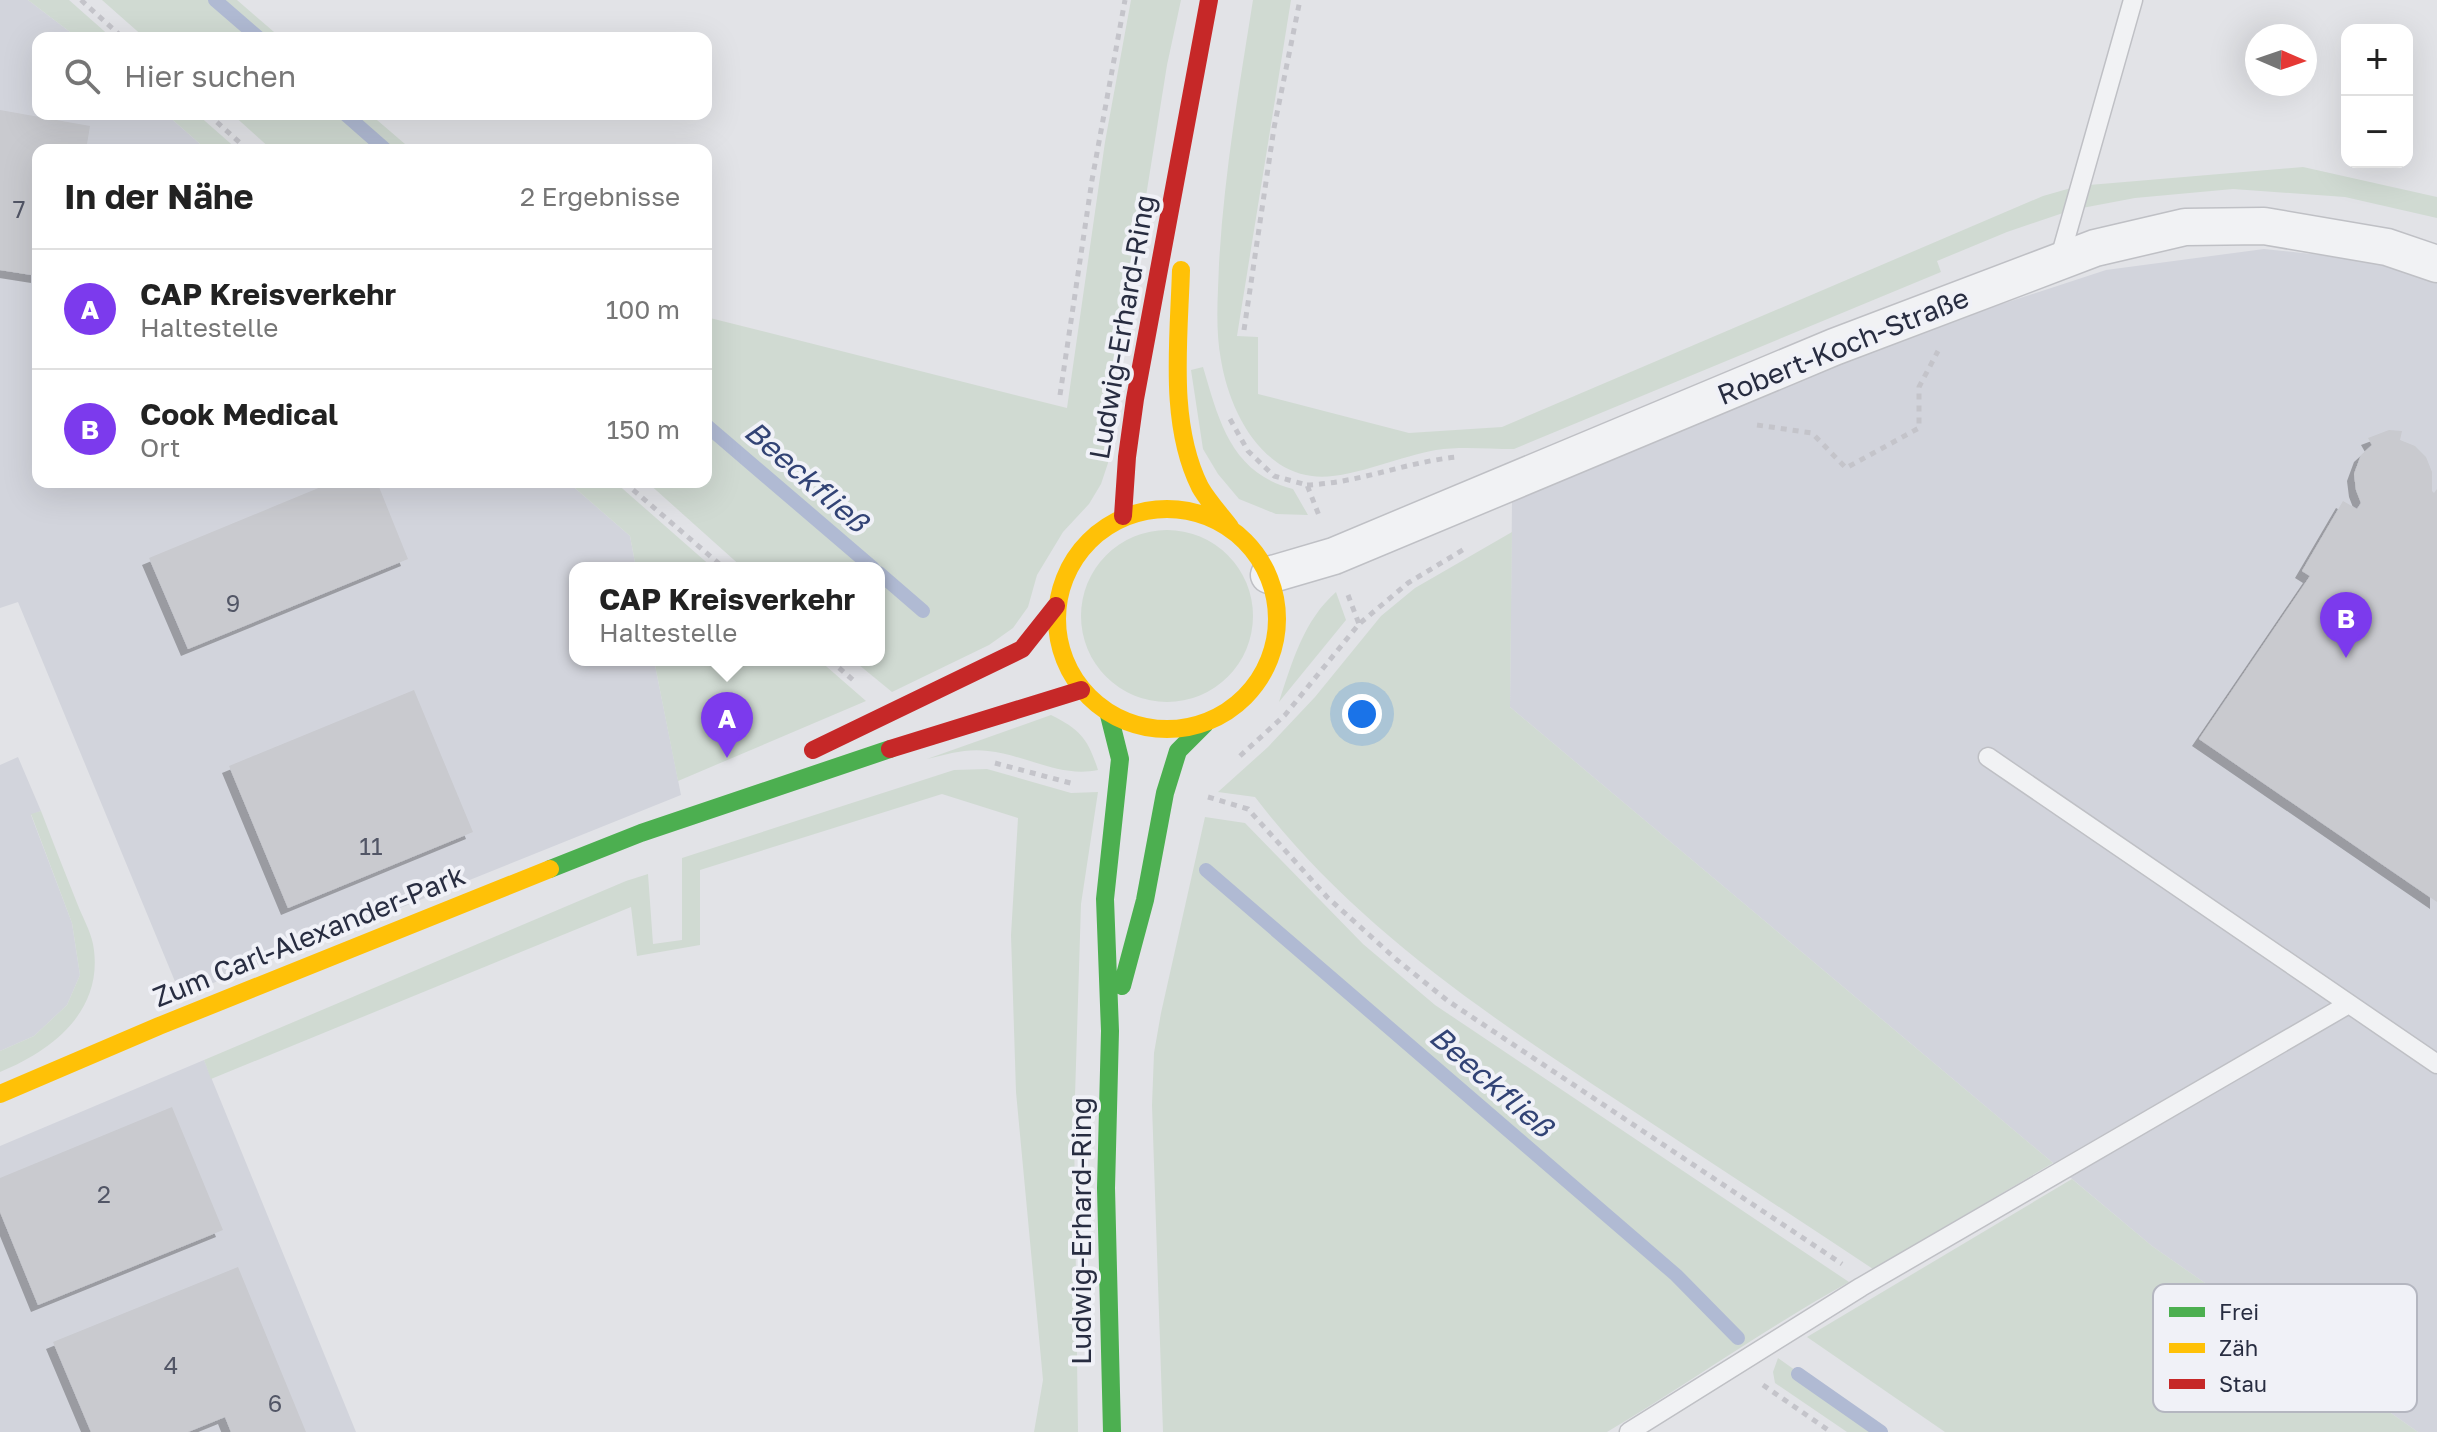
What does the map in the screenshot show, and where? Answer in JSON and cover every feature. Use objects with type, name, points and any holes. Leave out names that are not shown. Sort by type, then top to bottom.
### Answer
[{"type":"main road","name":"Ludwig-Erhard-Ring","points":[[1123,516],[1123,480],[1141,369],[1209,0]]},
{"type":"main road","name":"Ludwig-Erhard-Ring","points":[[1184,147],[1179,377],[1186,450],[1199,485],[1230,527]]},
{"type":"main road","points":[[1159,508],[1196,512],[1230,527],[1252,549],[1269,575],[1278,611],[1274,646],[1260,679],[1236,706],[1205,724],[1172,730],[1140,727],[1109,715],[1081,690],[1060,651],[1056,606],[1063,577],[1077,552],[1098,531],[1123,516],[1159,508]]},
{"type":"main road","name":"Zum Carl-Alexander-Park","points":[[641,833],[1022,649],[1056,606]]},
{"type":"main road","name":"Zum Carl-Alexander-Park","points":[[0,1094],[174,1020],[641,833],[910,742],[1081,690]]},
{"type":"main road","name":"Ludwig-Erhard-Ring","points":[[1109,715],[1120,759],[1105,899],[1110,1031],[1106,1188],[1112,1432]]},
{"type":"main road","name":"Ludwig-Erhard-Ring","points":[[1110,1031],[1145,900],[1165,793],[1178,751],[1205,724]]},
{"type":"street","name":"Robert-Koch-Straße","points":[[1269,575],[1334,556],[1834,347],[2095,248],[2185,227],[2264,226],[2387,247],[2437,264]]},
{"type":"lane","points":[[2059,261],[2133,0]]},
{"type":"lane","points":[[1988,757],[2437,1064]]},
{"type":"lane","points":[[1629,1432],[1861,1287],[2347,1005]]},
{"type":"path","points":[[81,0],[116,32]]},
{"type":"path","points":[[1060,395],[1092,180],[1125,0]]},
{"type":"path","points":[[1244,330],[1274,128],[1300,0]]},
{"type":"path","points":[[215,120],[241,144]]},
{"type":"path","points":[[1750,425],[1812,433],[1846,468],[1919,428],[1919,387],[1945,340]]},
{"type":"path","points":[[1227,415],[1248,451],[1274,476],[1307,485],[1334,484],[1426,460],[1469,456],[1511,482]]},
{"type":"path","points":[[1238,758],[1285,715],[1359,624],[1307,485]]},
{"type":"path","points":[[631,488],[717,562]]},
{"type":"path","points":[[983,760],[1082,786],[1117,788]]},
{"type":"path","points":[[1210,787],[1204,796],[1248,809],[1327,897],[1448,1001],[1846,1266],[1861,1287]]},
{"type":"path","points":[[1736,1366],[1831,1432]]},
{"type":"shaded area","points":[[0,0],[28,0],[70,32],[32,32],[32,120],[173,120],[200,144],[32,144],[32,488],[575,488],[630,536],[635,562],[569,562],[569,666],[655,666],[681,795],[181,996],[18,602],[0,608]]},
{"type":"shaded area","points":[[28,0],[69,0],[105,32],[70,32]]},
{"type":"shaded area","points":[[102,0],[237,0],[274,32],[138,32]]},
{"type":"shaded area","points":[[1131,0],[1181,0],[1167,65],[1108,434],[1108,463],[1101,484],[1089,504],[1063,532],[1037,575],[1028,607],[1013,628],[989,645],[892,692],[860,666],[885,666],[885,562],[736,562],[654,488],[712,488],[712,319],[1067,408],[1105,142]]},
{"type":"shaded area","points":[[1253,0],[1291,0],[1237,336],[1258,337],[1258,394],[1409,433],[1502,427],[2043,196],[2071,188],[2063,213],[1937,261],[1941,272],[1514,449],[1436,450],[1357,472],[1312,476],[1276,462],[1249,433],[1231,397],[1219,348],[1219,264],[1224,198]]},
{"type":"shaded area","points":[[173,120],[204,120],[231,144],[200,144]]},
{"type":"shaded area","points":[[239,120],[377,120],[405,144],[265,144]]},
{"type":"shaded area","points":[[2303,167],[2437,197],[2437,218],[2345,197],[2233,189],[2135,198],[2082,208],[2089,185]]},
{"type":"shaded area","points":[[2264,249],[2369,260],[2437,282],[2437,1432],[2418,1432],[2389,1412],[2417,1412],[2417,1284],[2206,1284],[2152,1246],[1510,707],[1512,501],[1907,335],[2106,270]]},
{"type":"shaded area","points":[[1203,367],[1222,425],[1241,458],[1255,471],[1293,489],[1308,515],[1276,514],[1239,499],[1218,474],[1203,449],[1191,370]]},
{"type":"shaded area","points":[[575,488],[622,488],[706,562],[635,562],[630,536]]},
{"type":"shaded area","points":[[1167,530],[1200,536],[1228,555],[1247,583],[1253,616],[1247,649],[1228,677],[1200,696],[1167,702],[1134,696],[1106,677],[1087,649],[1081,616],[1087,583],[1106,555],[1134,536]]},
{"type":"shaded area","points":[[1512,532],[1510,707],[2053,1163],[1873,1269],[1469,999],[1422,963],[1333,885],[1255,797],[1218,792],[1268,747],[1315,697],[1381,616],[1415,588]]},
{"type":"shaded area","points":[[1336,592],[1346,620],[1279,702],[1307,629]]},
{"type":"shaded area","points":[[655,666],[826,666],[866,701],[678,781]]},
{"type":"shaded area","points":[[1051,715],[1082,736],[1098,770],[1057,769],[980,750],[927,759]]},
{"type":"shaded area","points":[[18,757],[41,811],[31,815],[72,923],[80,975],[67,1005],[34,1036],[0,1051],[0,765]]},
{"type":"shaded area","points":[[987,769],[1071,793],[1098,792],[1081,904],[1074,1128],[1078,1432],[1034,1432],[1043,1380],[1016,1092],[1011,935],[1018,818],[942,794],[700,870],[700,945],[637,956],[631,907],[211,1079],[204,1060],[648,874],[653,944],[682,940],[682,858],[954,770]]},
{"type":"shaded area","points":[[41,811],[90,934],[95,967],[83,1007],[71,1024],[39,1052],[0,1072],[0,1051],[34,1036],[67,1005],[80,975],[72,923],[31,814]]},
{"type":"shaded area","points":[[1205,817],[1245,823],[1363,944],[1435,1005],[1849,1282],[1607,1432],[1163,1432],[1152,1105],[1154,1053]]},
{"type":"shaded area","points":[[204,1060],[356,1432],[0,1432],[0,1146]]},
{"type":"shaded area","points":[[2072,1179],[2152,1246],[2206,1284],[2153,1284],[2153,1412],[2389,1412],[2418,1432],[1945,1432],[1807,1337]]},
{"type":"shaded area","points":[[1778,1358],[1882,1432],[1847,1432],[1775,1383],[1773,1372]]},
{"type":"building","points":[[0,110],[32,116],[32,120],[56,120],[90,126],[87,144],[32,144],[32,275],[0,270]]},
{"type":"building","points":[[2389,430],[2402,431],[2400,440],[2415,446],[2426,457],[2432,472],[2432,491],[2434,493],[2437,489],[2437,902],[2199,739],[2310,576],[2302,571],[2343,501],[2357,509],[2361,503],[2354,474],[2361,455],[2372,445],[2368,438]]},
{"type":"building","points":[[318,488],[379,488],[408,559],[188,649],[149,558]]},
{"type":"building","points":[[414,690],[473,832],[288,908],[229,766]]},
{"type":"building","points":[[172,1107],[223,1230],[38,1305],[0,1212],[0,1178]]},
{"type":"building","points":[[238,1267],[306,1432],[231,1432],[225,1417],[188,1432],[91,1432],[53,1342]]},
{"type":"waterway","name":"Beeckfließ","points":[[215,0],[252,32]]},
{"type":"waterway","name":"Beeckfließ","points":[[352,120],[379,144]]},
{"type":"waterway","name":"Beeckfließ","points":[[712,430],[866,562]]},
{"type":"waterway","name":"Beeckfließ","points":[[885,578],[923,611]]},
{"type":"waterway","name":"Beeckfließ","points":[[1206,870],[1676,1275],[1738,1338]]},
{"type":"waterway","name":"Beeckfließ","points":[[1798,1374],[1881,1432]]},
{"type":"traffic: fast","points":[[1109,715],[1120,759],[1105,899],[1110,1031],[1106,1188],[1112,1432]]},
{"type":"traffic: fast","points":[[1122,986],[1145,900],[1165,793],[1178,751],[1205,724]]},
{"type":"traffic: fast","points":[[550,869],[641,833],[890,749]]},
{"type":"traffic: slow","points":[[1181,270],[1178,380],[1183,436],[1200,487],[1230,527]]},
{"type":"traffic: slow","points":[[1167,509],[1209,517],[1245,541],[1269,577],[1277,619],[1269,661],[1245,697],[1209,721],[1167,729],[1125,721],[1089,697],[1065,661],[1057,619],[1065,577],[1089,541],[1125,517],[1167,509]]},
{"type":"traffic: slow","points":[[0,1094],[159,1026],[550,869]]},
{"type":"traffic: jam","points":[[1123,516],[1135,399],[1209,0]]},
{"type":"traffic: jam","points":[[813,750],[1022,649],[1056,606]]},
{"type":"traffic: jam","points":[[890,749],[1081,690]]},
{"type":"place","name":"Cook Medical","points":[[2346,658]]},
{"type":"place","name":"CAP Kreisverkehr","points":[[727,758]]}]
